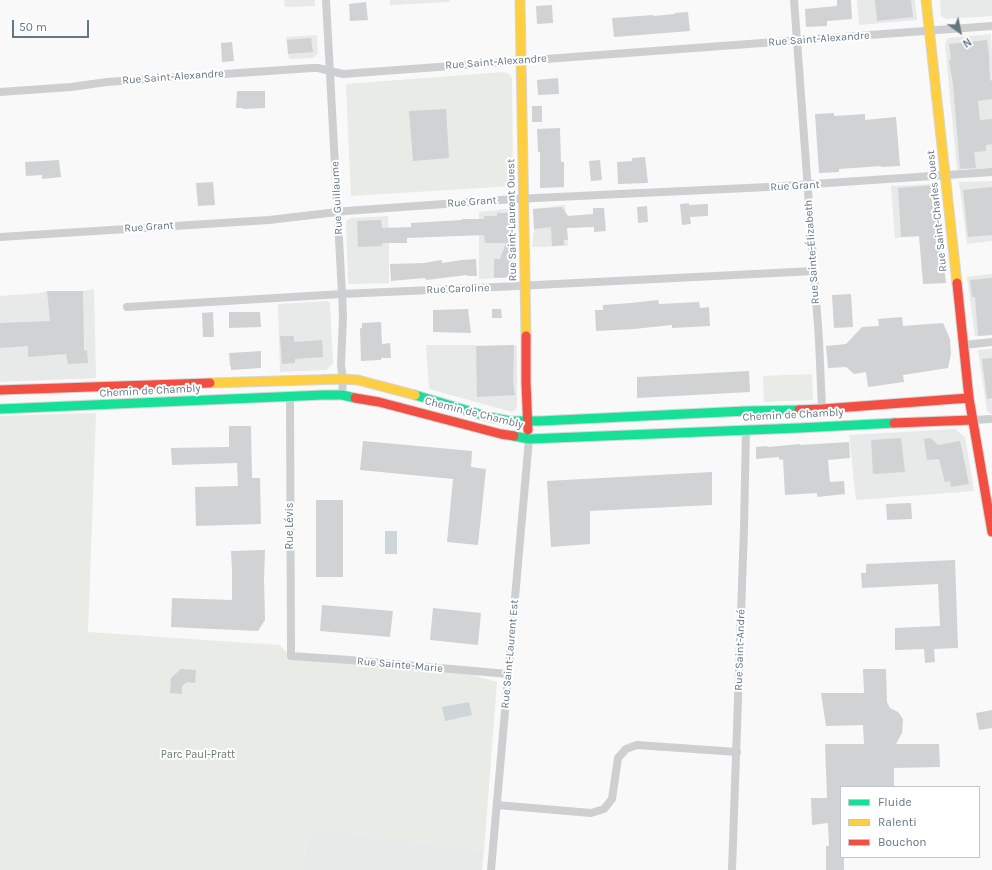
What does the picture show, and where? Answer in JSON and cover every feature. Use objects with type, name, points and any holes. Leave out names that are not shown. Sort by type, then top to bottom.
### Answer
[{"type":"main road","name":"Rue Saint-Laurent Ouest","points":[[520,0],[524,199],[524,286],[529,439]]},
{"type":"main road","name":"Rue Saint-Charles Ouest","points":[[926,0],[969,398],[992,532]]},
{"type":"main road","name":"Chemin de Chambly","points":[[0,390],[343,379],[358,380],[386,386],[489,417],[510,421],[528,422],[746,411],[822,409],[969,398]]},
{"type":"main road","name":"Chemin de Chambly","points":[[0,409],[342,395],[379,402],[501,434],[529,439],[972,420]]},
{"type":"street","name":"Rue Guillaume","points":[[326,0],[343,317],[341,365],[343,379],[342,395]]},
{"type":"street","name":"Rue Sainte-Élizabeth","points":[[794,0],[819,340],[822,409]]},
{"type":"street","name":"Rue Saint-Alexandre","points":[[0,92],[71,87],[107,82],[312,68],[330,70],[343,74],[992,26]]},
{"type":"street","name":"Rue Grant","points":[[0,237],[269,220],[337,212],[516,199],[808,185],[992,172]]},
{"type":"street","name":"Rue Caroline","points":[[126,307],[342,294],[814,271]]},
{"type":"street","points":[[964,345],[992,342]]},
{"type":"street","name":"Rue Lévis","points":[[290,397],[291,656]]},
{"type":"street","name":"Chemin de Chambly","points":[[972,420],[992,419]]},
{"type":"street","name":"Rue Saint-André","points":[[732,870],[744,536],[746,430]]},
{"type":"street","name":"Rue Saint-Laurent Est","points":[[491,870],[529,439]]},
{"type":"street","name":"Rue Sainte-Marie","points":[[291,656],[508,674]]},
{"type":"street","points":[[497,805],[591,813],[604,809],[612,799],[618,758],[626,748],[637,745],[737,752]]},
{"type":"shaded area","points":[[284,0],[315,0],[315,6],[285,7]]},
{"type":"shaded area","points":[[390,0],[450,0],[450,2],[390,5]]},
{"type":"shaded area","points":[[857,0],[915,0],[917,20],[859,25]]},
{"type":"shaded area","points":[[940,0],[992,0],[992,16],[946,19],[941,16]]},
{"type":"shaded area","points":[[991,34],[992,168],[957,170],[945,44],[948,38]]},
{"type":"shaded area","points":[[317,35],[318,53],[313,58],[289,59],[286,37]]},
{"type":"shaded area","points":[[992,181],[992,241],[967,244],[959,182]]},
{"type":"shaded area","points":[[933,184],[936,186],[941,235],[895,238],[891,186]]},
{"type":"shaded area","points":[[565,205],[568,246],[532,247],[534,229],[533,209]]},
{"type":"shaded area","points":[[515,208],[514,277],[479,279],[479,212]]},
{"type":"shaded area","points":[[388,216],[389,283],[350,284],[348,282],[346,221],[351,218]]},
{"type":"shaded area","points":[[992,274],[992,335],[975,336],[967,277]]},
{"type":"shaded area","points":[[94,289],[96,378],[0,382],[0,296],[41,293],[47,291],[83,291]]},
{"type":"shaded area","points":[[327,301],[330,303],[333,364],[326,370],[280,372],[278,304]]},
{"type":"shaded area","points":[[426,345],[517,346],[516,410],[512,412],[429,389]]},
{"type":"shaded area","points":[[992,349],[991,414],[987,411],[978,350]]},
{"type":"shaded area","points":[[955,429],[965,437],[974,491],[856,500],[849,435]]},
{"type":"shaded area","points":[[385,531],[397,531],[397,554],[385,554]]},
{"type":"shaded area","points":[[469,702],[472,715],[445,721],[442,707]]},
{"type":"shaded area","points":[[317,828],[484,850],[482,870],[302,870],[308,832]]},
{"type":"green space","points":[[504,72],[509,74],[512,78],[513,186],[351,196],[346,84]]},
{"type":"green space","points":[[812,374],[813,400],[764,402],[763,376]]},
{"type":"green space","name":"Parc Paul-Pratt","points":[[96,413],[88,632],[279,645],[291,656],[451,669],[497,682],[484,850],[317,828],[308,832],[302,870],[0,870],[0,416]]},
{"type":"building","points":[[837,0],[851,0],[852,19],[827,21],[827,26],[806,27],[805,9],[837,6]]},
{"type":"building","points":[[875,0],[911,0],[913,17],[877,21]]},
{"type":"building","points":[[366,2],[368,20],[350,21],[349,4]]},
{"type":"building","points":[[552,5],[553,23],[537,24],[536,6]]},
{"type":"building","points":[[688,12],[690,31],[614,37],[612,18],[653,16]]},
{"type":"building","points":[[311,38],[313,52],[288,54],[287,40]]},
{"type":"building","points":[[987,40],[990,81],[992,80],[992,99],[978,101],[980,120],[992,119],[992,144],[986,145],[986,151],[974,152],[976,168],[960,169],[953,84],[949,60],[951,59],[949,44]]},
{"type":"building","points":[[232,42],[234,61],[222,62],[221,43]]},
{"type":"building","points":[[558,78],[559,94],[538,95],[537,80]]},
{"type":"building","points":[[237,91],[265,91],[265,108],[236,108]]},
{"type":"building","points":[[532,106],[542,106],[542,122],[532,122]]},
{"type":"building","points":[[446,109],[449,158],[413,161],[409,111]]},
{"type":"building","points":[[834,113],[834,116],[865,114],[865,120],[896,117],[900,166],[839,169],[839,172],[819,173],[815,114]]},
{"type":"building","points":[[560,128],[561,162],[564,162],[564,187],[540,188],[540,152],[538,152],[537,129]]},
{"type":"building","points":[[645,157],[648,183],[618,184],[617,162],[632,161],[632,158]]},
{"type":"building","points":[[59,160],[61,177],[42,179],[42,175],[26,176],[25,162]]},
{"type":"building","points":[[600,160],[602,180],[591,181],[589,161]]},
{"type":"building","points":[[213,182],[215,205],[198,206],[196,183]]},
{"type":"building","points":[[934,185],[937,235],[941,235],[946,283],[923,284],[919,236],[901,237],[898,188]]},
{"type":"building","points":[[992,187],[992,235],[968,237],[963,190]]},
{"type":"building","points":[[689,203],[689,205],[708,204],[708,216],[690,217],[691,224],[682,225],[680,204]]},
{"type":"building","points":[[647,206],[648,222],[638,223],[637,207]]},
{"type":"building","points":[[562,207],[568,216],[593,214],[593,208],[604,208],[606,231],[594,232],[594,227],[567,228],[568,240],[564,240],[564,245],[552,246],[551,227],[534,229],[533,209]]},
{"type":"building","points":[[497,213],[513,213],[514,277],[494,278],[494,259],[500,259],[506,243],[485,243],[484,235],[407,238],[407,243],[382,243],[382,246],[358,247],[357,221],[381,220],[382,228],[411,227],[411,223],[462,219],[484,219],[484,216],[497,216]]},
{"type":"building","points":[[476,259],[477,276],[467,275],[426,280],[425,278],[391,281],[390,264],[424,263],[442,260],[442,263]]},
{"type":"building","points":[[992,278],[992,335],[978,336],[975,297],[972,297],[970,280]]},
{"type":"building","points":[[47,291],[83,291],[84,351],[87,350],[88,363],[68,364],[66,354],[28,357],[28,346],[0,348],[0,323],[50,321]]},
{"type":"building","points":[[851,294],[853,327],[834,328],[832,295]]},
{"type":"building","points":[[658,300],[659,304],[699,302],[700,308],[709,307],[710,326],[672,328],[672,325],[596,331],[595,310],[603,310],[603,305]]},
{"type":"building","points":[[468,309],[471,333],[433,332],[433,310]]},
{"type":"building","points":[[492,309],[501,309],[502,318],[492,318]]},
{"type":"building","points":[[213,312],[214,337],[203,337],[202,313]]},
{"type":"building","points":[[229,312],[260,312],[261,327],[229,328]]},
{"type":"building","points":[[902,317],[903,326],[943,323],[950,339],[951,354],[948,368],[903,375],[904,382],[868,387],[866,372],[854,374],[846,367],[828,368],[826,346],[846,344],[862,327],[879,326],[878,319]]},
{"type":"building","points":[[381,322],[382,344],[390,343],[391,358],[361,361],[360,328],[362,328],[362,323]]},
{"type":"building","points":[[280,336],[294,336],[294,342],[322,340],[323,357],[295,359],[295,363],[282,364]]},
{"type":"building","points":[[514,345],[513,382],[515,395],[477,397],[476,346]]},
{"type":"building","points":[[261,351],[261,368],[231,370],[229,353]]},
{"type":"building","points":[[992,358],[992,398],[987,399],[982,359]]},
{"type":"building","points":[[749,371],[750,392],[637,398],[637,377]]},
{"type":"building","points":[[229,426],[251,426],[252,478],[260,478],[261,524],[196,526],[195,487],[238,486],[237,463],[172,465],[171,448],[229,447]]},
{"type":"building","points":[[901,438],[905,472],[873,474],[871,440]]},
{"type":"building","points":[[931,438],[938,445],[960,441],[969,484],[951,487],[950,481],[945,482],[939,459],[927,460],[924,439]]},
{"type":"building","points":[[363,441],[472,451],[471,467],[486,469],[478,545],[447,542],[453,479],[360,470]]},
{"type":"building","points":[[849,442],[850,458],[828,460],[830,482],[844,481],[845,494],[817,497],[817,493],[785,495],[783,459],[779,460],[779,457],[756,459],[756,447]]},
{"type":"building","points":[[712,472],[712,505],[590,511],[590,544],[551,547],[547,481]]},
{"type":"building","points":[[316,500],[343,500],[343,577],[316,577]]},
{"type":"building","points":[[911,503],[912,519],[887,520],[886,504]]},
{"type":"building","points":[[265,550],[265,620],[258,631],[171,627],[172,598],[232,600],[231,551]]},
{"type":"building","points":[[955,560],[958,648],[934,649],[935,662],[925,663],[924,649],[895,650],[895,628],[940,626],[938,584],[862,588],[861,573],[866,573],[866,564]]},
{"type":"building","points":[[322,605],[393,611],[390,637],[320,631]]},
{"type":"building","points":[[433,608],[481,613],[478,645],[430,640]]},
{"type":"building","points":[[181,669],[196,670],[195,683],[187,682],[182,686],[182,694],[170,693],[171,678]]},
{"type":"building","points":[[863,669],[886,669],[887,702],[890,708],[898,712],[903,719],[902,733],[896,744],[939,744],[940,767],[894,768],[894,786],[840,786],[840,858],[844,858],[844,870],[826,870],[826,846],[829,846],[828,823],[812,825],[811,798],[827,798],[825,744],[864,744],[863,725],[826,726],[821,693],[864,693]]},
{"type":"building","points":[[992,710],[992,728],[979,730],[976,713]]},
{"type":"traffic: fast","points":[[0,409],[323,395],[342,395],[355,398]]},
{"type":"traffic: fast","points":[[415,395],[489,417],[510,421],[799,410]]},
{"type":"traffic: fast","points":[[514,436],[529,439],[894,423]]},
{"type":"traffic: slow","points":[[520,0],[526,336]]},
{"type":"traffic: slow","points":[[926,0],[957,283]]},
{"type":"traffic: slow","points":[[210,383],[343,379],[358,380],[415,395]]},
{"type":"traffic: jam","points":[[957,283],[969,398],[992,532]]},
{"type":"traffic: jam","points":[[526,336],[528,430]]},
{"type":"traffic: jam","points":[[0,390],[210,383]]},
{"type":"traffic: jam","points":[[355,398],[379,402],[501,434],[514,436]]},
{"type":"traffic: jam","points":[[799,410],[969,398]]},
{"type":"traffic: jam","points":[[894,423],[972,420]]}]
